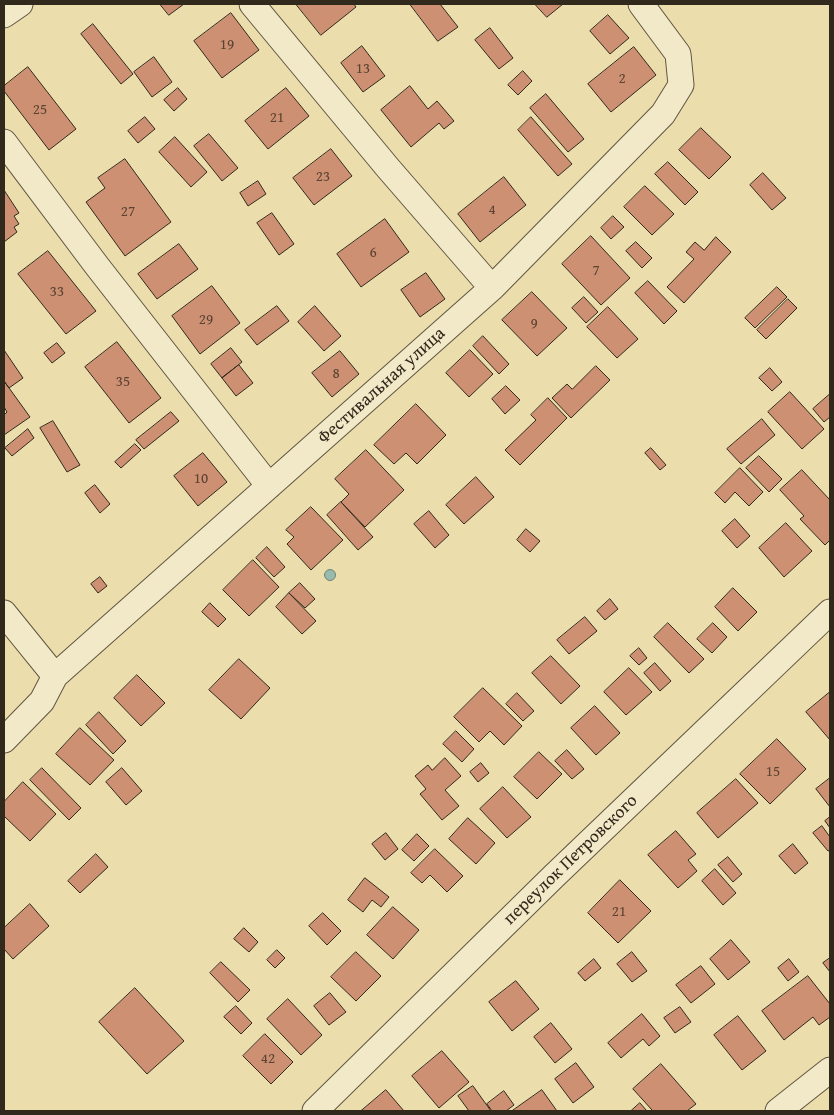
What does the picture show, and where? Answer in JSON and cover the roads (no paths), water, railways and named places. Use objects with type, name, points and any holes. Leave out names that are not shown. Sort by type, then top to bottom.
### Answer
[{"type":"street","points":[[4,15],[20,4]]},
{"type":"street","points":[[252,4],[388,168],[492,288]]},
{"type":"street","name":"Фестивальная улица","points":[[4,740],[42,700],[55,676],[492,288],[663,114],[681,85],[678,54],[641,4]]},
{"type":"street","points":[[4,142],[97,266],[269,486]]},
{"type":"street","name":"переулок Петровского","points":[[315,1111],[552,877],[830,612]]},
{"type":"street","points":[[4,613],[55,676]]},
{"type":"street","points":[[778,1111],[830,1070]]}]
